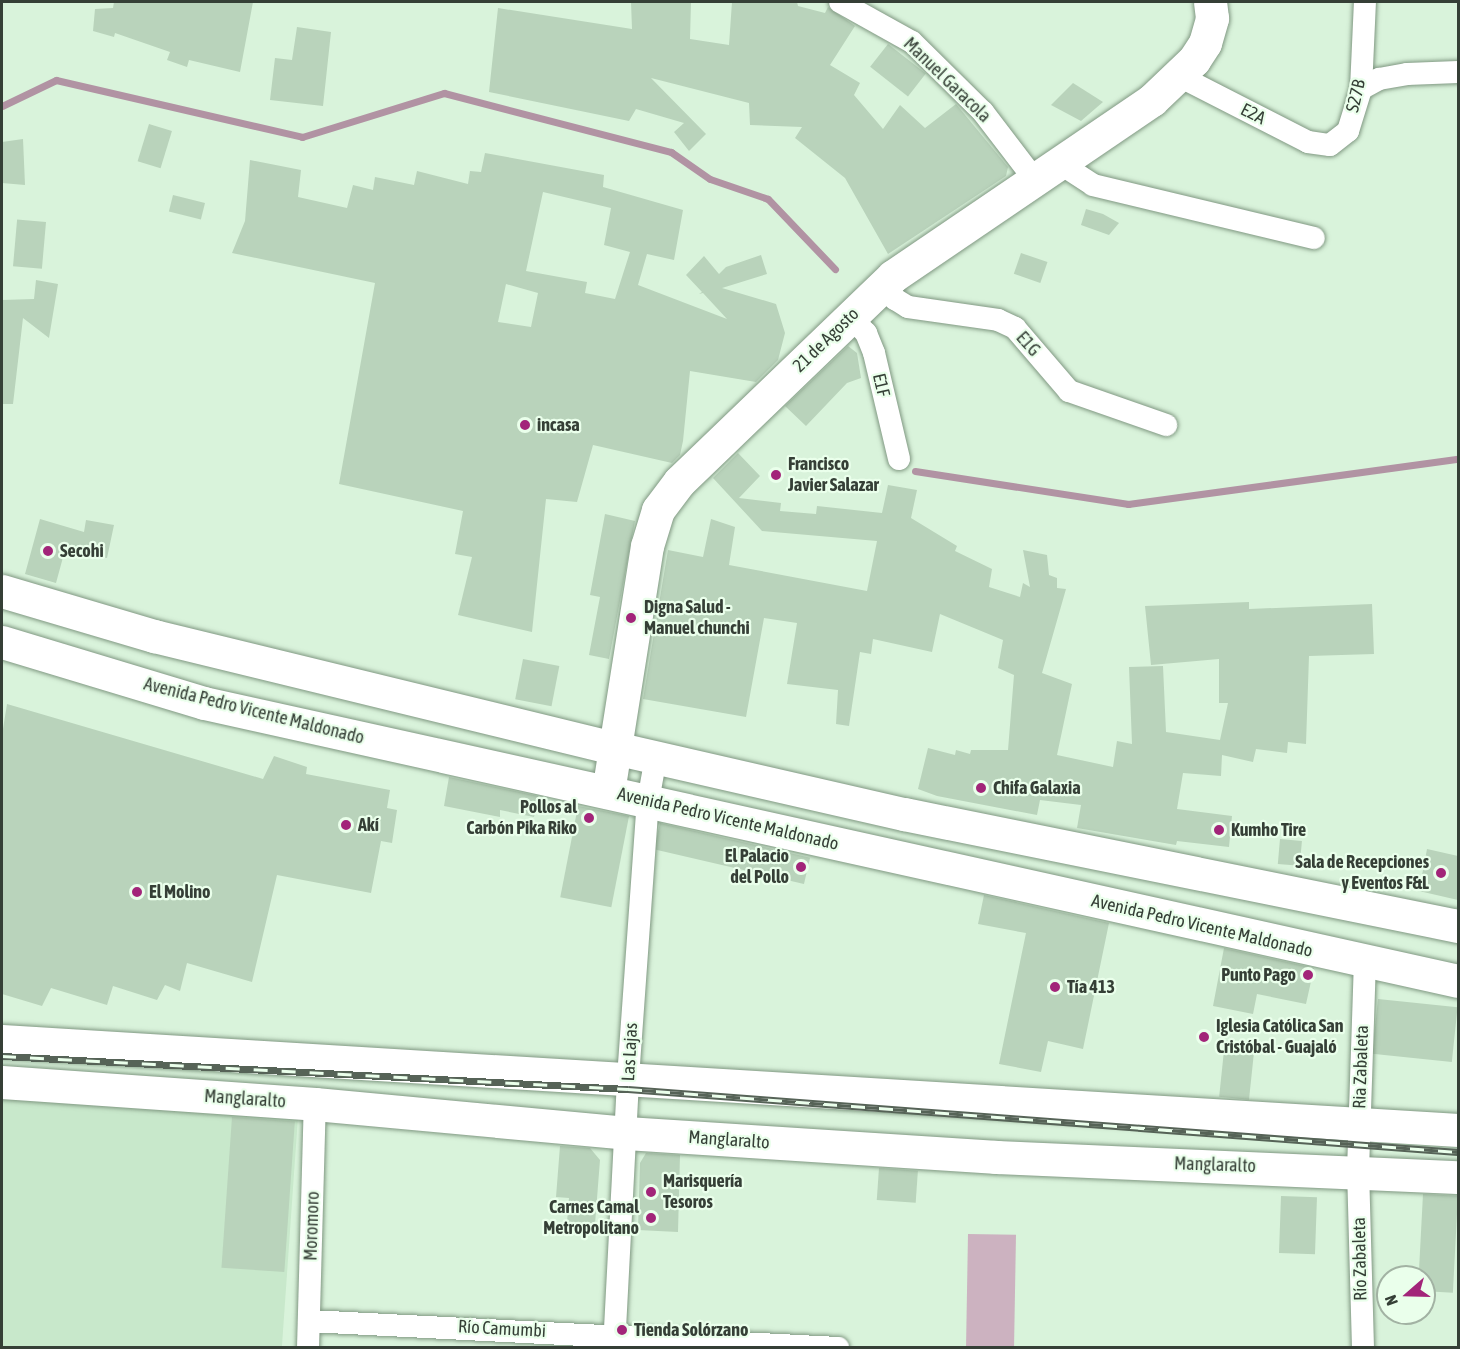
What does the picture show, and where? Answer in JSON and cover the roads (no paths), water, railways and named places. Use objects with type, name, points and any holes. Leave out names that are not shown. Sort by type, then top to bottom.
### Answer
[{"type":"main road","name":"21 de Agosto","points":[[608,792],[647,546],[658,510],[679,482],[885,282],[1114,129],[1179,76],[1194,60],[1210,31],[1210,2]]},
{"type":"main road","points":[[2,591],[154,636],[656,757],[904,814],[1458,926]]},
{"type":"main road","name":"Avenida Pedro Vicente Maldonado","points":[[2,642],[204,703],[1365,963],[1458,981]]},
{"type":"main road","points":[[2,1041],[1458,1130]]},
{"type":"main road","name":"Manglaralto","points":[[2,1082],[315,1104],[627,1133],[996,1157],[1458,1177]]},
{"type":"street","name":"Manuel Garacola","points":[[840,2],[912,42],[1048,172]]},
{"type":"street","name":"S27B","points":[[1330,145],[1348,131],[1361,89],[1365,2]]},
{"type":"street","points":[[1361,89],[1379,79],[1407,74],[1458,72]]},
{"type":"street","name":"E2A","points":[[1179,76],[1308,142],[1330,145]]},
{"type":"street","points":[[1048,172],[1314,238]]},
{"type":"street","name":"E1G","points":[[885,282],[895,299],[908,307],[1006,324],[1021,335],[1069,391],[1166,425]]},
{"type":"street","name":"E1F","points":[[850,317],[866,333],[873,353],[899,459]]},
{"type":"street","name":"Las Lajas","points":[[614,1341],[627,1133],[628,1078],[648,801],[656,757]]},
{"type":"street","name":"Ria Zabaleta","points":[[1358,1171],[1365,963]]},
{"type":"street","name":"Moromoro","points":[[308,1347],[315,1104]]},
{"type":"street","name":"Río Zabaleta","points":[[1358,1171],[1363,1347]]},
{"type":"street","name":"Río Camumbi","points":[[309,1321],[614,1341],[838,1347]]},
{"type":"waterway","points":[[2,106],[56,80],[302,137],[444,93],[671,152],[710,179],[768,199],[835,269]]},
{"type":"waterway","points":[[915,471],[1128,504],[1458,459]]},
{"type":"railway","points":[[2,1056],[628,1089],[1458,1152]]},
{"type":"place","name":"incasa","points":[[525,425]]},
{"type":"place","name":"Francisco Javier Salazar","points":[[776,475]]},
{"type":"place","name":"Secohi","points":[[48,551]]},
{"type":"place","name":"Digna Salud - Manuel chunchi","points":[[631,618]]},
{"type":"place","name":"Chifa Galaxia","points":[[981,788]]},
{"type":"place","name":"Pollos al Carbón Pika Riko","points":[[589,818]]},
{"type":"place","name":"Akí","points":[[346,825]]},
{"type":"place","name":"Kumho Tire","points":[[1219,830]]},
{"type":"place","name":"El Palacio del Pollo","points":[[801,867]]},
{"type":"place","name":"Sala de Recepciones y Eventos F&L","points":[[1441,873]]},
{"type":"place","name":"El Molino","points":[[137,892]]},
{"type":"place","name":"Punto Pago","points":[[1308,975]]},
{"type":"place","name":"Tía 413","points":[[1055,987]]},
{"type":"place","name":"Iglesia Católica San Cristóbal - Guajaló","points":[[1204,1037]]},
{"type":"place","name":"Marisquería Tesoros","points":[[651,1192]]},
{"type":"place","name":"Carnes Camal Metropolitano","points":[[651,1218]]},
{"type":"place","name":"Tienda Solórzano","points":[[622,1330]]}]
